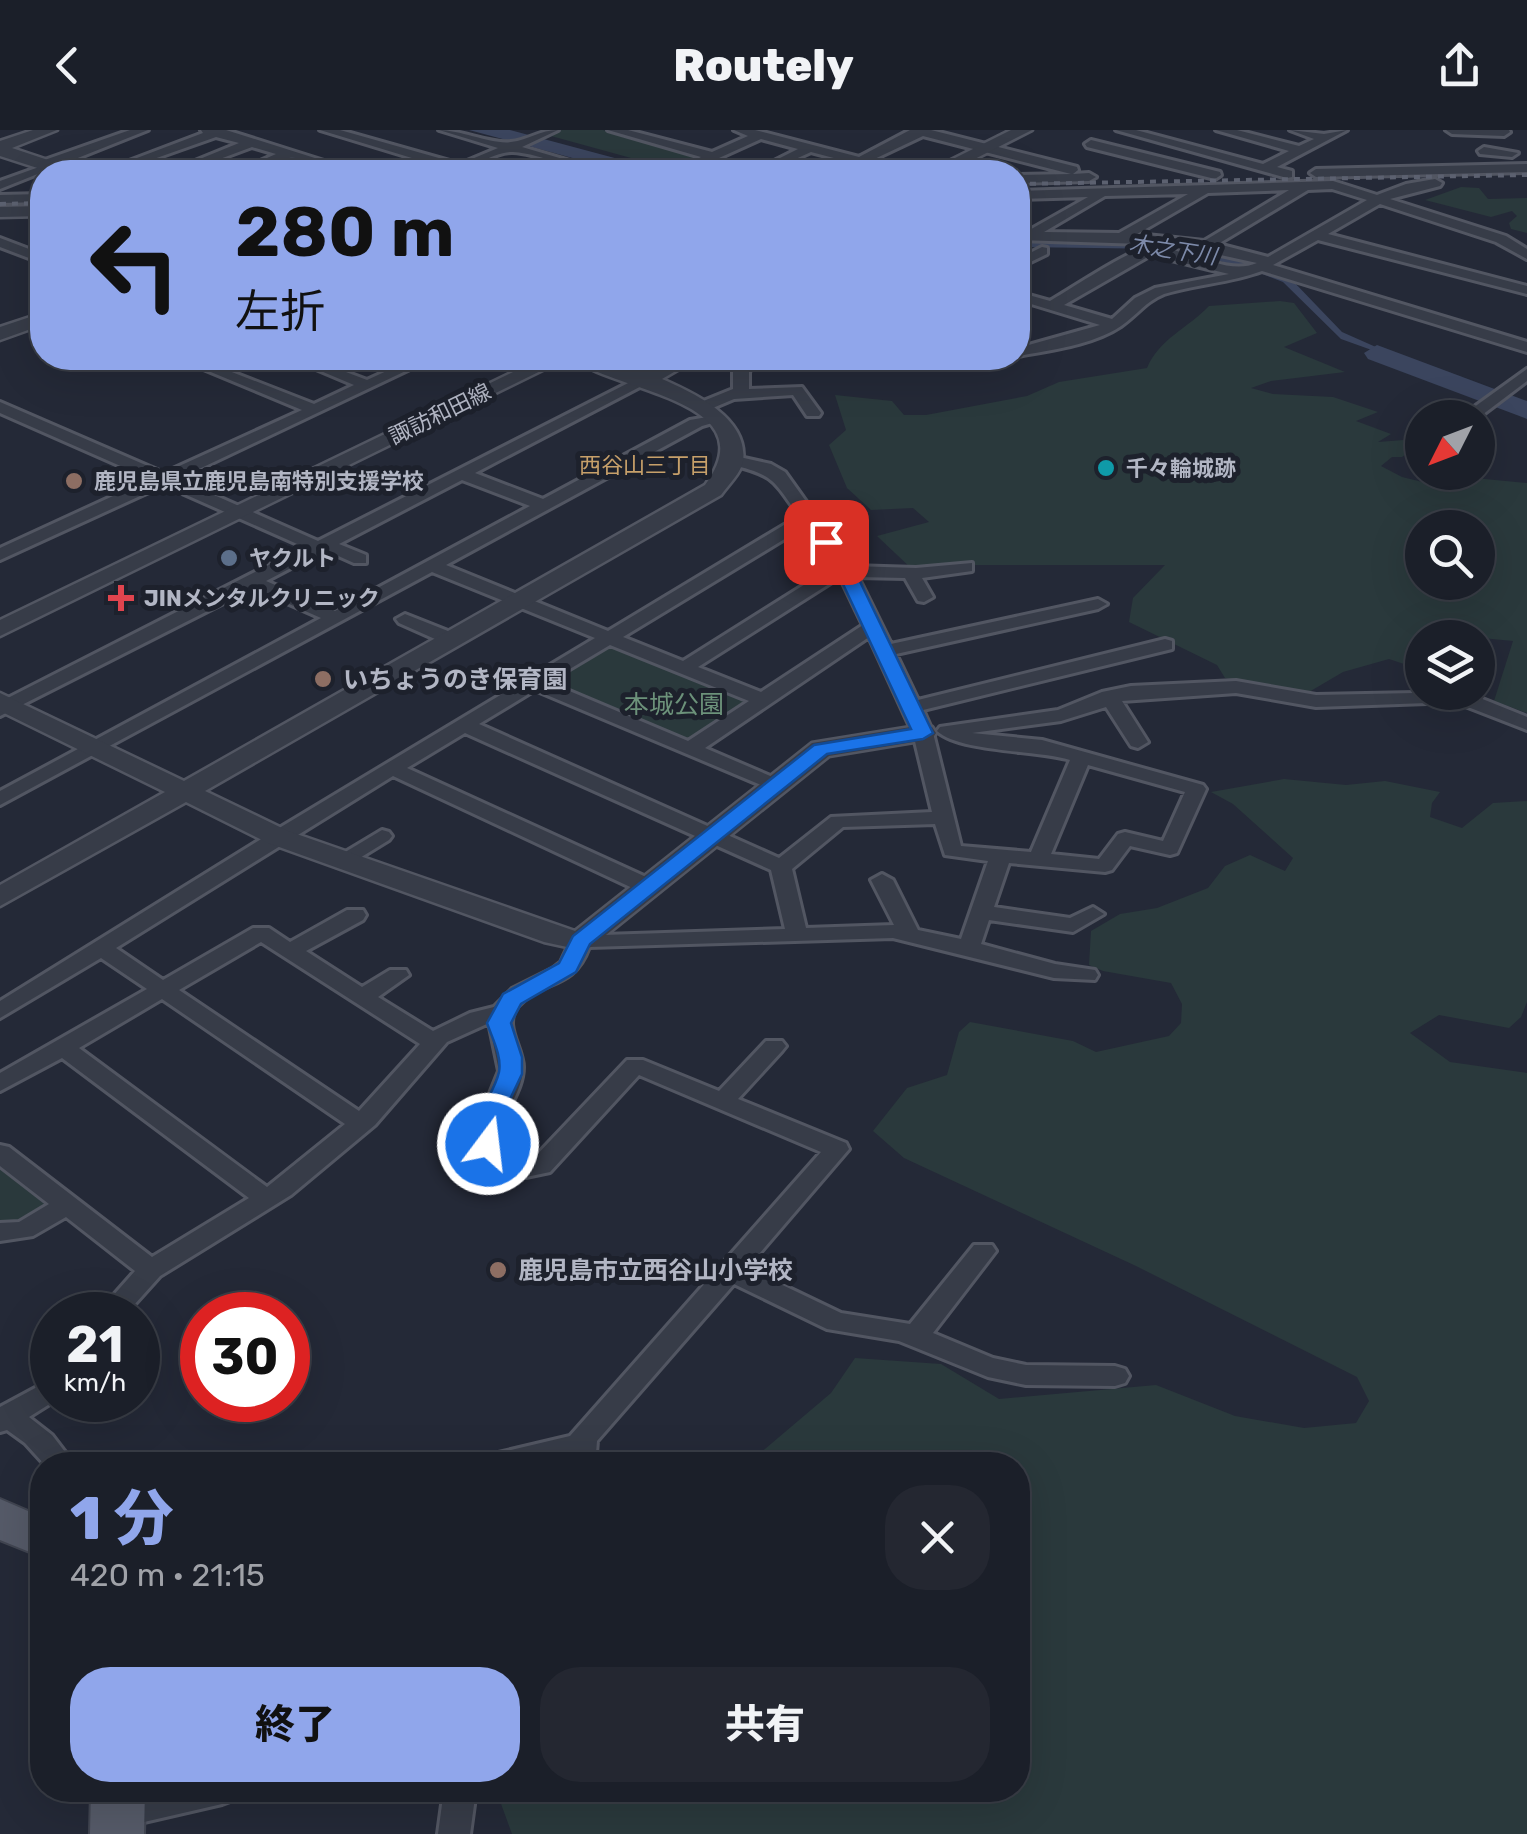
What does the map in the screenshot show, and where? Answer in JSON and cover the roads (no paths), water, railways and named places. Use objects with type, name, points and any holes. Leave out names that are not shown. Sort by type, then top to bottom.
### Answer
[{"type":"main road","points":[[0,1518],[30,1532]]},
{"type":"street","points":[[0,148],[49,130]]},
{"type":"street","points":[[72,160],[142,130]]},
{"type":"street","points":[[326,130],[424,160]]},
{"type":"street","points":[[444,130],[558,160]]},
{"type":"street","points":[[523,130],[543,134]]},
{"type":"street","points":[[614,130],[713,156]]},
{"type":"street","points":[[740,130],[856,160]]},
{"type":"street","points":[[862,160],[921,130],[1100,177]]},
{"type":"street","points":[[962,160],[1024,130]]},
{"type":"street","points":[[1051,164],[1121,130],[1333,185],[1501,239],[1527,255]]},
{"type":"street","points":[[1222,130],[1300,150]]},
{"type":"street","points":[[1296,130],[1326,138]]},
{"type":"street","points":[[1265,168],[1341,130]]},
{"type":"street","points":[[1452,130],[1504,131],[1523,168]]},
{"type":"street","points":[[138,160],[215,131],[308,160]]},
{"type":"street","points":[[480,160],[543,134]]},
{"type":"street","points":[[705,160],[760,135]]},
{"type":"street","points":[[1178,145],[1194,138]]},
{"type":"street","points":[[206,160],[251,143]]},
{"type":"street","points":[[1091,144],[1210,182]]},
{"type":"street","points":[[0,148],[32,160]]},
{"type":"street","points":[[784,160],[810,148]]},
{"type":"street","points":[[1484,151],[1512,152]]},
{"type":"street","points":[[272,160],[288,154]]},
{"type":"street","points":[[1030,195],[1210,182],[1523,168]]},
{"type":"street","points":[[1030,349],[1114,324],[1148,296],[1255,268],[1313,240],[1380,200],[1468,170]]},
{"type":"street","points":[[0,185],[30,175]]},
{"type":"street","points":[[1030,179],[1210,182],[1296,178]]},
{"type":"street","points":[[1209,244],[1296,178]]},
{"type":"street","points":[[1124,235],[1210,182]]},
{"type":"street","points":[[1030,232],[1106,192]]},
{"type":"street","points":[[0,199],[30,198]]},
{"type":"street","points":[[0,212],[30,211]]},
{"type":"street","points":[[1030,236],[1124,235],[1209,244],[1255,268]]},
{"type":"street","points":[[1313,240],[1371,262]]},
{"type":"street","points":[[1313,240],[1527,290]]},
{"type":"street","points":[[0,242],[30,254]]},
{"type":"street","points":[[1030,251],[1148,251],[1255,268],[1527,347]]},
{"type":"street","points":[[1030,258],[1042,251]]},
{"type":"street","points":[[1052,306],[1148,251]]},
{"type":"street","points":[[1336,309],[1357,297]]},
{"type":"street","points":[[1030,300],[1114,324]]},
{"type":"street","points":[[1392,328],[1415,314]]},
{"type":"street","points":[[0,334],[30,324]]},
{"type":"street","points":[[1030,339],[1047,344]]},
{"type":"street","points":[[215,370],[314,409]]},
{"type":"street","points":[[329,370],[367,384]]},
{"type":"street","points":[[0,555],[399,370]]},
{"type":"street","name":"諏訪和田線","points":[[0,629],[532,370]]},
{"type":"street","points":[[0,897],[713,490],[736,461],[729,437],[707,412],[617,370]]},
{"type":"street","points":[[3,706],[665,370]]},
{"type":"street","points":[[0,799],[696,423],[736,395],[742,387],[740,370]]},
{"type":"street","points":[[1492,400],[1527,374]]},
{"type":"street","points":[[736,395],[798,390],[813,413]]},
{"type":"street","points":[[0,407],[238,513],[360,559]]},
{"type":"street","points":[[736,461],[772,470],[809,517],[845,569],[912,707],[935,732],[1042,746],[1196,790],[1170,849],[1126,838],[1105,866],[952,851],[935,732]]},
{"type":"street","points":[[461,474],[544,506]]},
{"type":"street","points":[[0,1011],[278,837],[809,517]]},
{"type":"street","points":[[432,566],[763,700]]},
{"type":"street","points":[[684,668],[845,569],[912,573],[966,568]]},
{"type":"street","points":[[912,573],[924,597]]},
{"type":"street","points":[[252,581],[336,618]]},
{"type":"street","points":[[885,650],[1098,604]]},
{"type":"street","points":[[405,619],[450,639]]},
{"type":"street","points":[[690,749],[873,626]]},
{"type":"street","points":[[912,707],[1165,645]]},
{"type":"street","points":[[534,683],[775,785]]},
{"type":"street","points":[[582,1452],[583,1438],[837,1148],[635,1065],[541,1166],[533,1170],[518,1168],[488,1144],[490,1114],[510,1074],[510,1057],[500,1033],[502,1013],[512,999],[568,967],[581,941],[775,785],[825,747],[1061,715],[1109,696],[1158,689],[1236,687],[1316,701],[1457,696],[1527,724]]},
{"type":"street","points":[[1109,696],[1138,742]]},
{"type":"street","points":[[3,706],[278,837],[554,936],[581,941],[893,931],[970,946],[1054,971],[1086,975]]},
{"type":"street","points":[[464,725],[780,867]]},
{"type":"street","points":[[1039,858],[1081,758]]},
{"type":"street","points":[[392,768],[649,887]]},
{"type":"street","points":[[780,867],[838,821],[945,818]]},
{"type":"street","points":[[344,860],[382,836]]},
{"type":"street","points":[[970,946],[1001,854]]},
{"type":"street","points":[[780,867],[797,935]]},
{"type":"street","points":[[882,880],[910,934]]},
{"type":"street","points":[[981,912],[1073,924],[1093,914]]},
{"type":"street","points":[[290,952],[355,915]]},
{"type":"street","points":[[1,1082],[260,933],[434,1042]]},
{"type":"street","points":[[100,947],[360,1123]]},
{"type":"street","points":[[362,997],[398,975]]},
{"type":"street","points":[[130,1292],[151,1270],[267,1199],[360,1123],[434,1042],[462,1024],[502,1013]]},
{"type":"street","points":[[723,1101],[774,1046]]},
{"type":"street","points":[[63,1048],[267,1199]]},
{"type":"street","points":[[0,1153],[151,1270]]},
{"type":"street","points":[[0,1232],[24,1230],[67,1205]]},
{"type":"street","points":[[915,1337],[983,1251]]},
{"type":"street","points":[[730,1270],[836,1322],[915,1337],[988,1367],[1026,1375],[1115,1376]]},
{"type":"street","points":[[30,1402],[3,1419],[44,1442],[51,1452]]},
{"type":"street","points":[[117,1813],[167,1802]]},
{"type":"street","points":[[454,1834],[458,1802]]},
{"type":"water","points":[[469,130],[510,130],[622,160],[580,160]]},
{"type":"water","points":[[1030,239],[1165,241],[1258,262],[1251,265],[1293,281],[1342,332],[1430,371],[1341,339],[1283,282],[1244,267],[1169,249],[1030,247]]},
{"type":"waterway","name":"木之下川","points":[[1377,353],[1527,411]]},
{"type":"railway","points":[[1030,184],[1527,175]]},
{"type":"railway","points":[[0,204],[30,203]]},
{"type":"place","name":"千々輪城跡","points":[[1106,468]]},
{"type":"place","name":"鹿児島県立鹿児島南特別支援学校","points":[[74,481]]},
{"type":"place","name":"ヤクルト","points":[[229,558]]},
{"type":"place","name":"JINメンタルクリニック","points":[[121,598]]},
{"type":"place","name":"いちょうのき保育園","points":[[323,679]]},
{"type":"place","name":"鹿児島市立西谷山小学校","points":[[498,1270]]},
{"type":"district","name":"西谷山三丁目","points":[[645,465]]},
{"type":"park label","name":"本城公園","points":[[674,704]]}]
